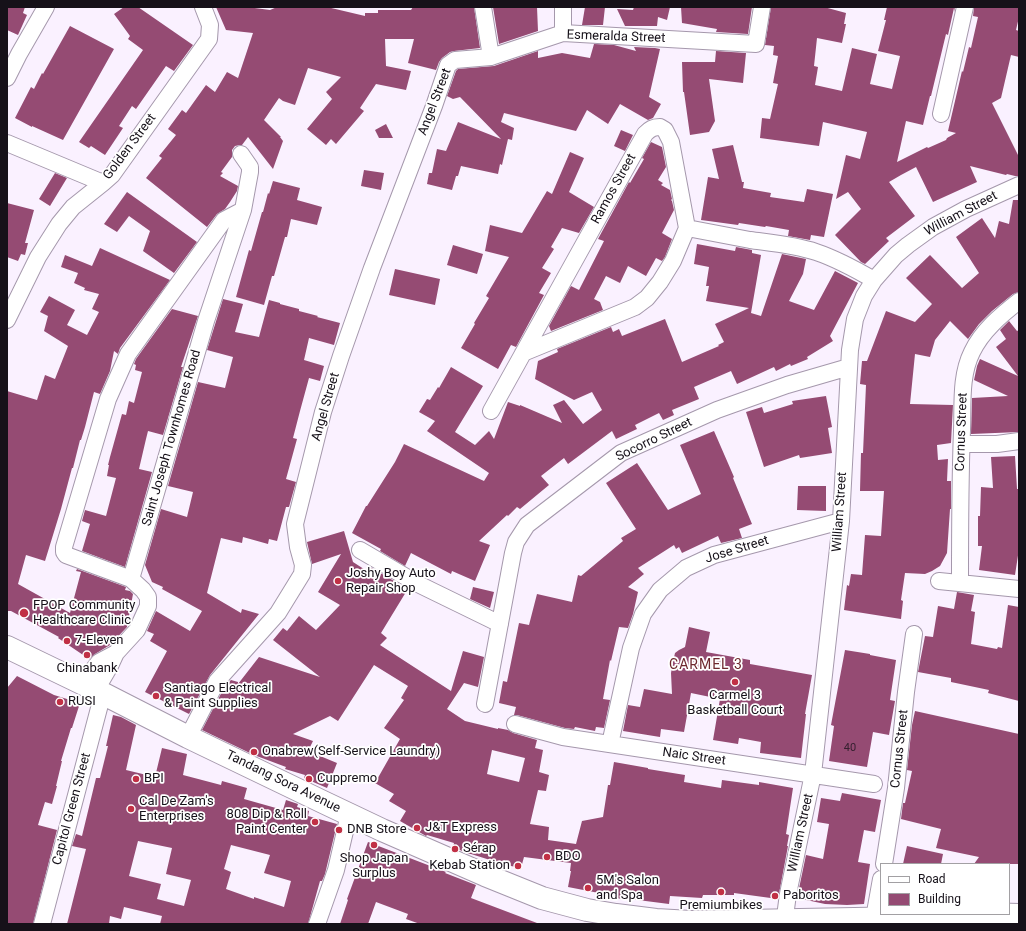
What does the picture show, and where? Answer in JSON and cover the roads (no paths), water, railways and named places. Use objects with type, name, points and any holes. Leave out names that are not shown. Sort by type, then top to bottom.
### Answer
[{"type":"main road","name":"Tandang Sora Avenue","points":[[7,647],[188,737],[349,814],[409,842],[542,898],[587,910],[616,915],[656,920],[691,922],[784,922],[874,918],[909,921],[974,915]]},
{"type":"street","points":[[7,78],[46,7]]},
{"type":"street","name":"Golden Street","points":[[7,320],[38,257],[59,224],[73,207],[112,175],[209,39],[210,25],[203,7]]},
{"type":"street","points":[[483,7],[491,57]]},
{"type":"street","points":[[563,7],[563,34]]},
{"type":"street","name":"Esmeralda Street","points":[[455,60],[491,57],[563,34],[756,44],[762,7]]},
{"type":"street","points":[[941,114],[965,7]]},
{"type":"street","name":"Angel Street","points":[[188,737],[217,681],[278,613],[302,574],[303,565],[298,547],[295,524],[323,412],[372,268],[434,106],[446,68],[455,60]]},
{"type":"street","name":"Ramos Street","points":[[491,411],[645,134],[654,127],[660,127],[666,130],[671,142],[687,228]]},
{"type":"street","points":[[7,143],[103,183]]},
{"type":"street","name":"Saint Joseph Townhomes Road","points":[[131,579],[206,321],[243,210],[250,167],[241,154]]},
{"type":"street","name":"William Street","points":[[784,922],[788,894],[813,774],[841,521],[850,350],[856,319],[864,296],[874,280],[896,255],[908,245],[933,227],[966,208],[1019,185]]},
{"type":"street","points":[[94,689],[99,662],[116,653],[137,630],[148,606],[148,597],[131,579],[66,555],[64,552],[64,547],[108,399],[128,354],[224,220],[243,210]]},
{"type":"street","points":[[523,353],[635,307],[647,298],[660,282],[673,261],[687,228],[803,248],[856,269],[874,280]]},
{"type":"street","name":"Cornus Street","points":[[960,582],[964,383],[968,360],[980,338],[997,319],[1019,301]]},
{"type":"street","name":"Socorro Street","points":[[485,704],[512,553],[516,542],[527,524],[621,453],[717,410],[787,385],[849,367]]},
{"type":"street","points":[[962,444],[997,444],[1019,441]]},
{"type":"street","name":"Jose Street","points":[[610,744],[632,648],[643,614],[660,590],[686,568],[714,555],[841,521]]},
{"type":"street","points":[[360,550],[418,584],[500,624]]},
{"type":"street","points":[[939,580],[1019,590]]},
{"type":"street","name":"Cornus Street","points":[[884,863],[896,788],[906,692],[914,634]]},
{"type":"street","name":"Capitol Green Street","points":[[42,924],[94,689]]},
{"type":"street","name":"Naic Street","points":[[515,724],[563,737],[874,784]]},
{"type":"street","points":[[317,924],[336,870],[349,814]]},
{"type":"street","points":[[874,918],[880,885]]},
{"type":"place","name":"Joshy Boy Auto Repair Shop","points":[[338,581]]},
{"type":"place","name":"FPOP Community Healthcare Clinic","points":[[24,613]]},
{"type":"place","name":"7-Eleven","points":[[67,641]]},
{"type":"place","name":"Chinabank","points":[[87,655]]},
{"type":"place","name":"Carmel 3 Basketball Court","points":[[735,682]]},
{"type":"place","name":"Santiago Electrical & Paint Supplies","points":[[156,696]]},
{"type":"place","name":"RUSI","points":[[60,702]]},
{"type":"place","name":"Onabrew(Self-Service Laundry)","points":[[254,752]]},
{"type":"place","name":"BPI","points":[[136,779]]},
{"type":"place","name":"Cuppremo","points":[[309,779]]},
{"type":"place","name":"Cal De Zam's Enterprises","points":[[131,809]]},
{"type":"place","name":"808 Dip & Roll Paint Center","points":[[315,822]]},
{"type":"place","name":"J&T Express","points":[[417,828]]},
{"type":"place","name":"DNB Store","points":[[339,830]]},
{"type":"place","name":"Shop Japan Surplus","points":[[374,845]]},
{"type":"place","name":"Sérap","points":[[455,849]]},
{"type":"place","name":"BDO","points":[[547,857]]},
{"type":"place","name":"Kebab Station","points":[[518,866]]},
{"type":"place","name":"5M's Salon and Spa","points":[[588,888]]},
{"type":"place","name":"Premiumbikes","points":[[721,892]]},
{"type":"place","name":"Paboritos","points":[[775,896]]},
{"type":"district","name":"CARMEL 3","points":[[706,665]]}]
